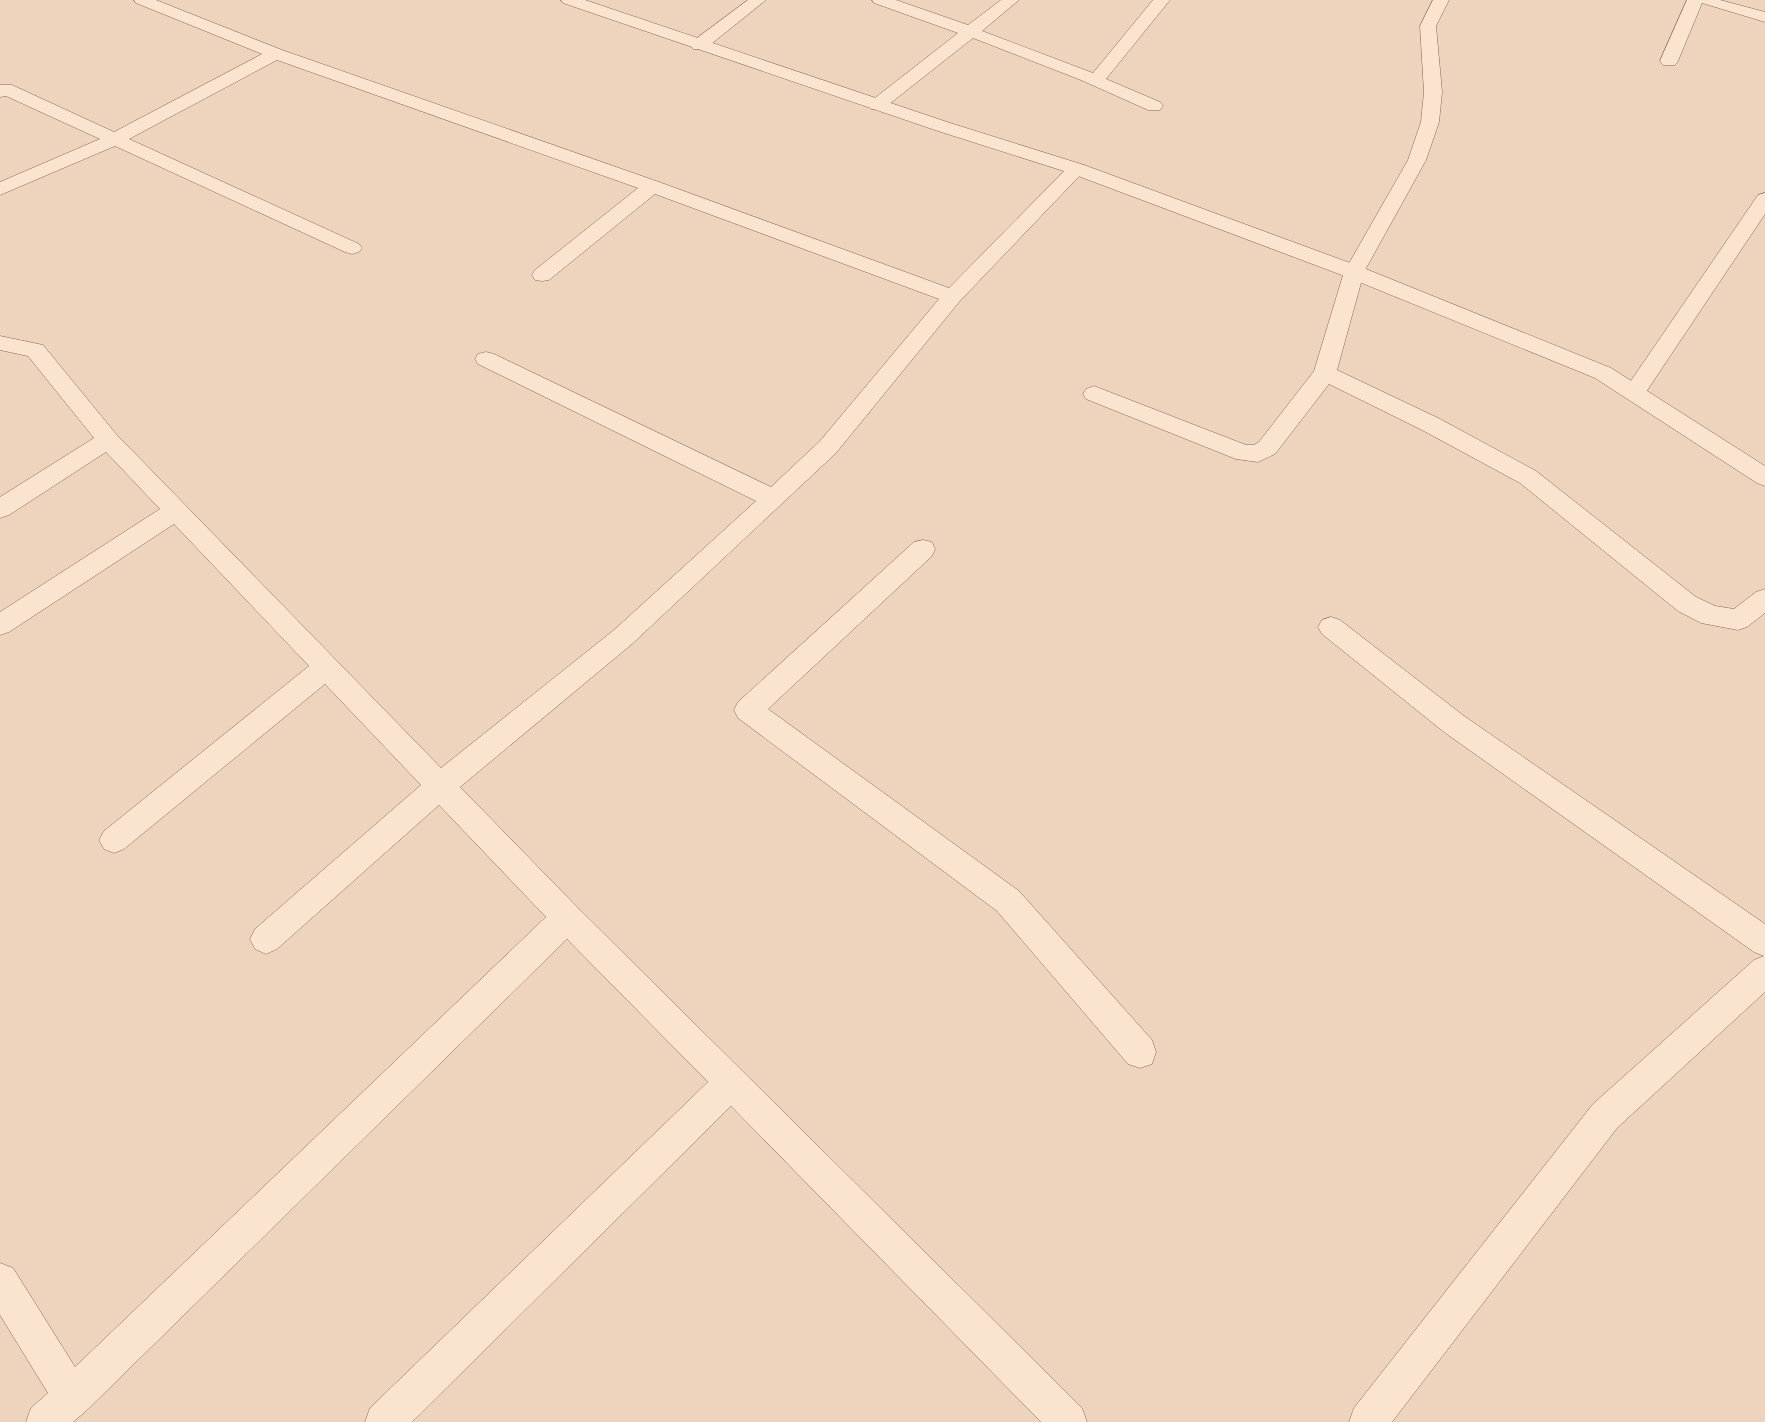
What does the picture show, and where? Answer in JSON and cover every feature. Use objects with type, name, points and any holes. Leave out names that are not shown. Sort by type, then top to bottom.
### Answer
[{"type":"street","points":[[142,0],[276,54],[652,186],[952,297]]},
{"type":"street","points":[[569,0],[877,105],[1077,169],[1354,272],[1603,373],[1765,478]]},
{"type":"street","points":[[699,45],[758,0]]},
{"type":"street","points":[[880,0],[969,30],[1096,80],[1154,106]]},
{"type":"street","points":[[877,105],[969,30],[1011,0]]},
{"type":"street","points":[[1096,80],[1162,0]]},
{"type":"street","points":[[1094,394],[1244,453],[1258,454],[1266,448],[1325,373],[1354,272],[1417,160],[1430,122],[1433,92],[1428,26],[1441,0]]},
{"type":"street","points":[[1669,61],[1702,1],[1765,17]]},
{"type":"street","points":[[0,189],[115,139],[276,54]]},
{"type":"street","points":[[0,92],[6,89],[352,248]]},
{"type":"street","points":[[266,939],[441,785],[623,636],[774,499],[828,447],[952,297],[1077,169]]},
{"type":"street","points":[[542,275],[652,186]]},
{"type":"street","points":[[1634,393],[1765,199]]},
{"type":"street","points":[[0,343],[35,350],[108,440],[568,918],[1068,1422]]},
{"type":"street","points":[[486,359],[774,499]]},
{"type":"street","points":[[1325,373],[1430,424],[1528,477],[1687,604],[1710,616],[1738,620],[1765,599]]},
{"type":"street","points":[[0,508],[108,440]]},
{"type":"street","points":[[0,625],[176,511]]},
{"type":"street","points":[[923,549],[748,710],[1008,901],[1140,1052]]},
{"type":"street","points":[[1331,627],[1454,724],[1765,942]]},
{"type":"street","points":[[114,840],[327,667]]},
{"type":"street","points":[[45,1422],[568,918]]},
{"type":"street","points":[[1368,1422],[1605,1116],[1765,971]]},
{"type":"street","points":[[384,1422],[731,1083]]},
{"type":"street","points":[[0,1280],[72,1397]]}]
